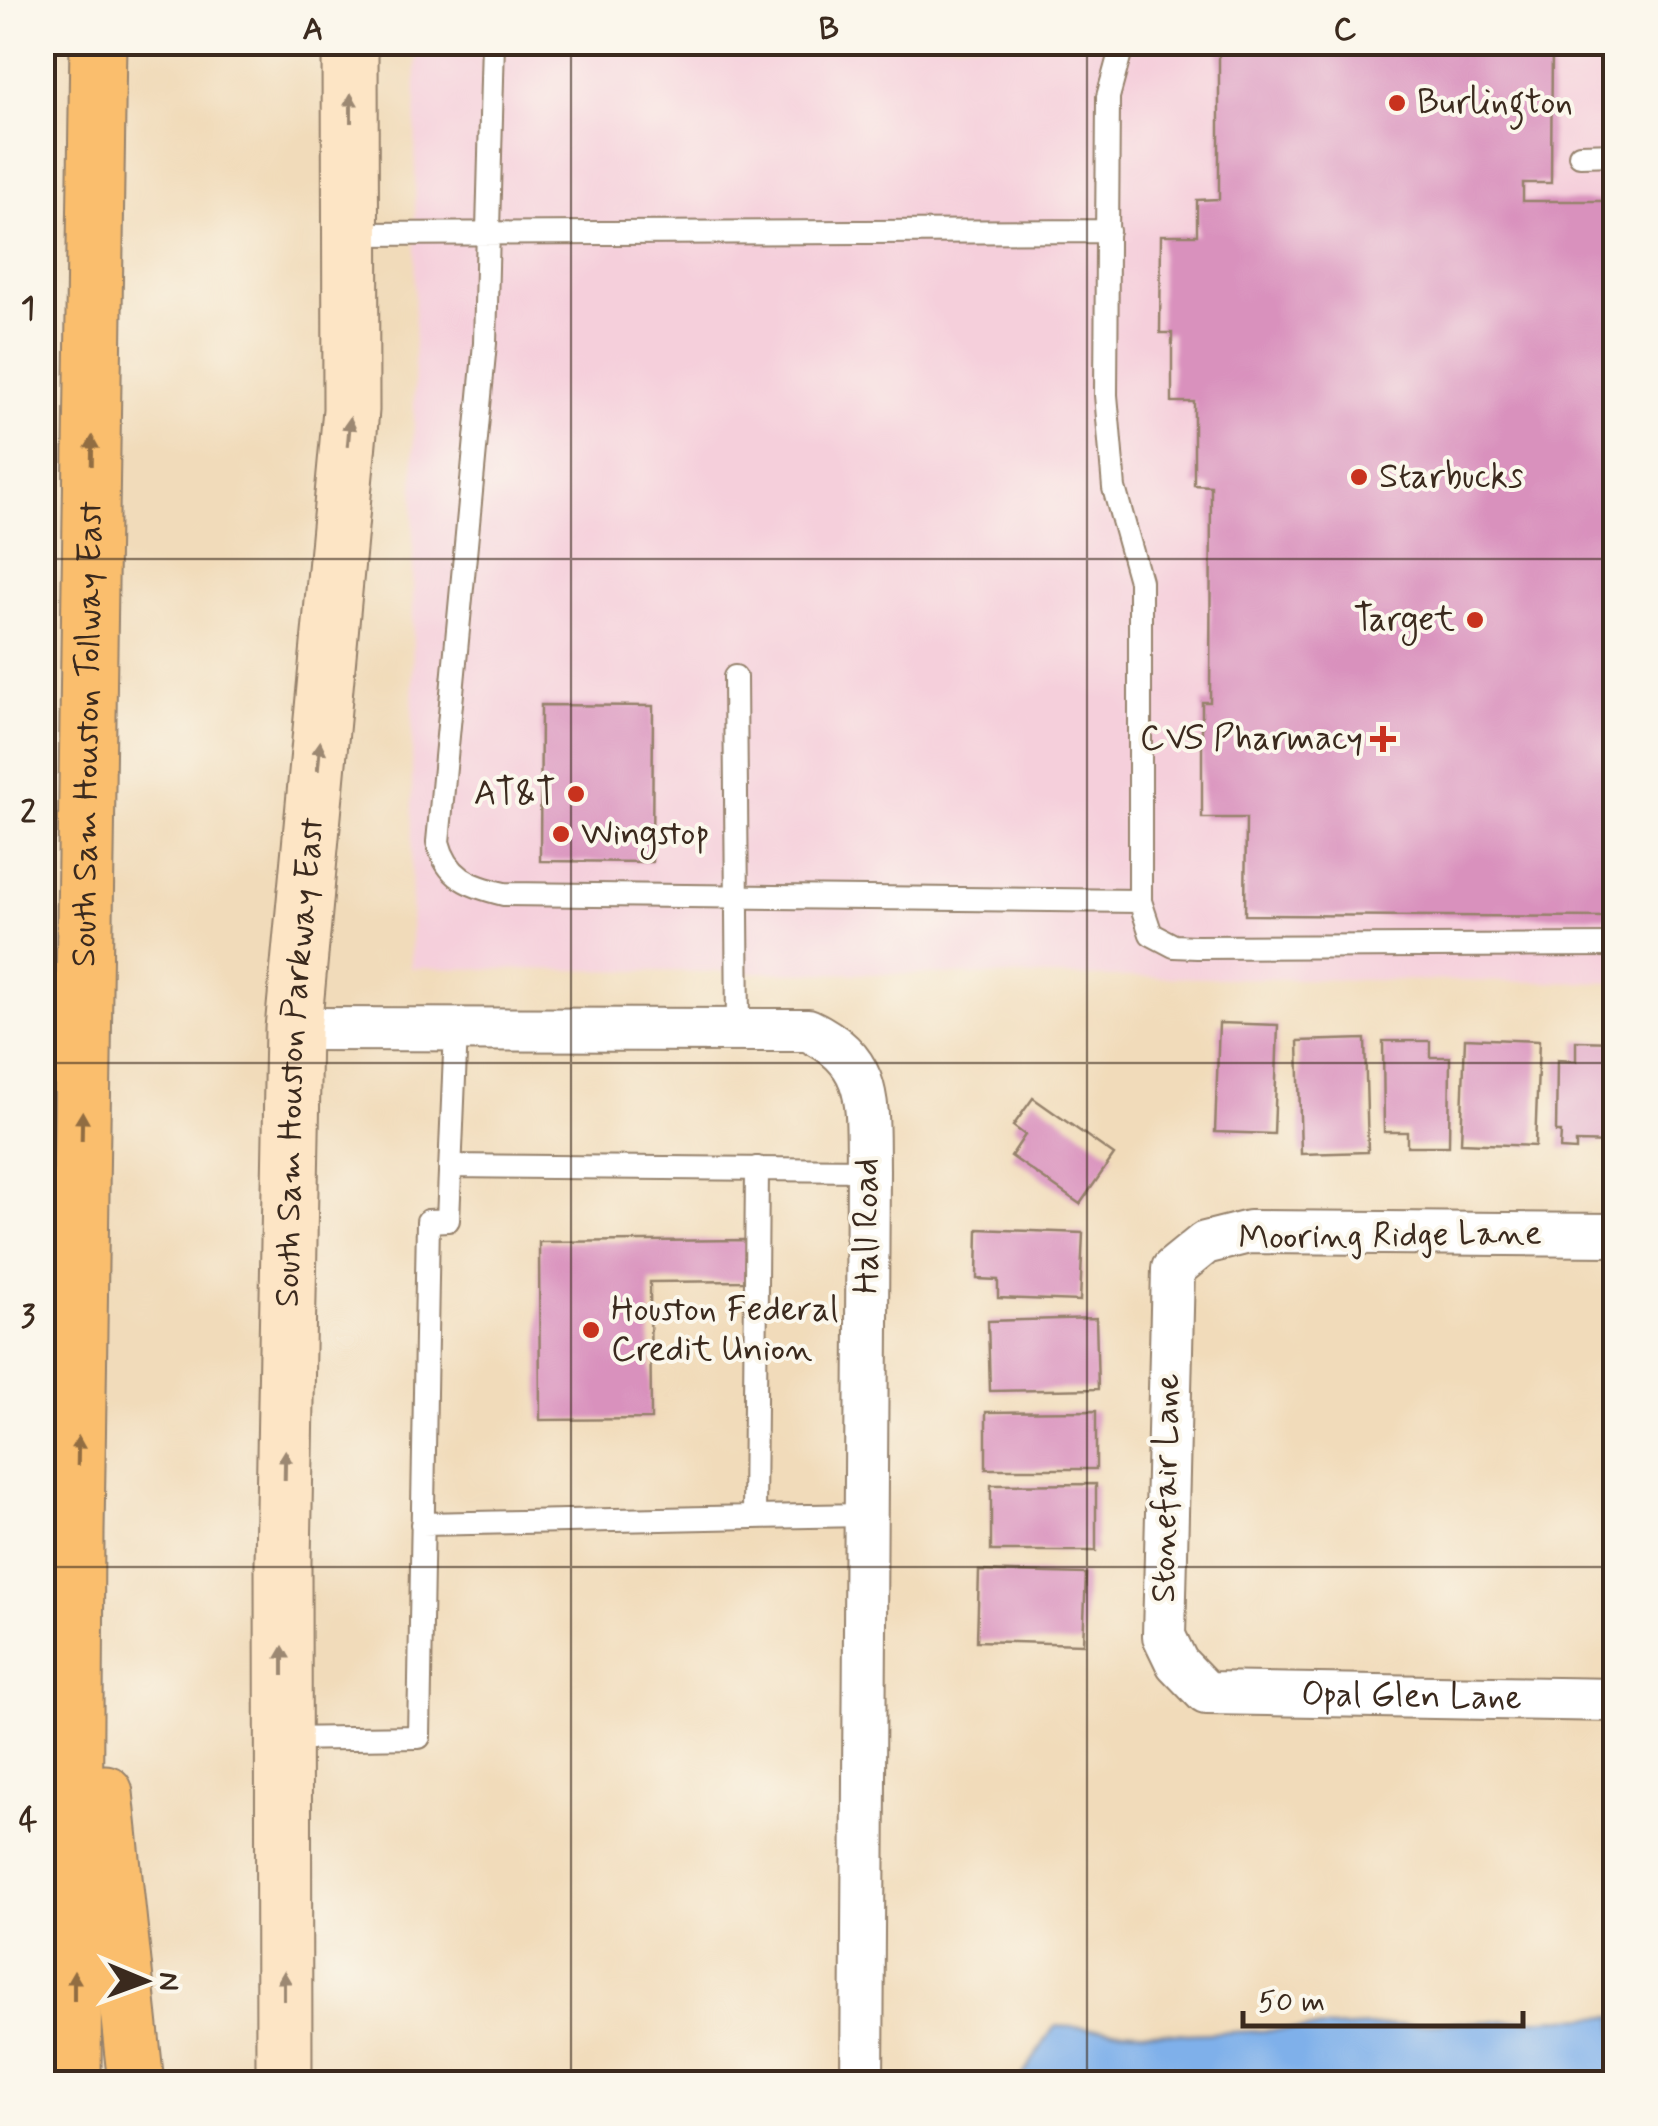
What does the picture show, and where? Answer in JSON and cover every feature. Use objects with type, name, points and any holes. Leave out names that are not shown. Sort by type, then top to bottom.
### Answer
[{"type":"highway","name":"South Sam Houston Tollway East","points":[[73,2084],[76,1533],[98,42]]},
{"type":"highway","points":[[76,1533],[136,2084]]},
{"type":"main road","name":"South Sam Houston Parkway East","points":[[284,2084],[283,1739],[293,1030],[352,410],[350,42]]},
{"type":"street","name":"Hall Road","points":[[293,1030],[808,1030],[840,1045],[860,1073],[867,1121],[868,1170],[862,2084]]},
{"type":"street","name":"Mooring Ridge Lane","points":[[1173,1268],[1205,1243],[1249,1232],[1616,1235]]},
{"type":"street","name":"Stonefair Lane","points":[[1173,1268],[1164,1636],[1178,1663],[1206,1693]]},
{"type":"street","name":"Opal Glen Lane","points":[[1206,1693],[1616,1700]]},
{"type":"lane","points":[[493,42],[485,344],[438,842],[442,860],[454,876],[504,894],[1140,901]]},
{"type":"lane","points":[[1124,42],[1108,97],[1108,433],[1114,488],[1140,581],[1140,901],[1151,934],[1174,946],[1616,946]]},
{"type":"lane","points":[[1580,154],[1616,154]]},
{"type":"lane","points":[[351,234],[1108,231]]},
{"type":"lane","points":[[735,677],[738,1030]]},
{"type":"lane","points":[[283,1739],[418,1737],[428,1221],[448,1220],[456,1030]]},
{"type":"lane","points":[[450,1166],[868,1170]]},
{"type":"lane","points":[[754,1516],[757,1168]]},
{"type":"lane","points":[[422,1524],[866,1515]]},
{"type":"shaded area","points":[[416,43],[1615,43],[1615,983],[411,968]]},
{"type":"water","points":[[1615,2016],[1615,2083],[1018,2083],[1055,2026],[1188,2034]]},
{"type":"building","points":[[1219,42],[1552,42],[1551,183],[1523,183],[1523,201],[1616,201],[1616,917],[1245,915],[1246,818],[1202,818],[1202,702],[1210,702],[1211,486],[1194,485],[1194,402],[1172,402],[1172,333],[1160,333],[1161,235],[1197,235],[1197,200],[1219,199]]},
{"type":"building","points":[[541,705],[653,706],[652,862],[540,861]]},
{"type":"building","points":[[1219,1023],[1278,1025],[1274,1134],[1215,1132]]},
{"type":"building","points":[[1465,1038],[1539,1041],[1535,1146],[1461,1143]]},
{"type":"building","points":[[1365,1039],[1368,1152],[1301,1154],[1298,1041]]},
{"type":"building","points":[[1383,1041],[1430,1041],[1430,1057],[1450,1057],[1449,1146],[1407,1146],[1407,1132],[1384,1132]]},
{"type":"building","points":[[1576,1041],[1616,1042],[1616,1143],[1576,1142],[1576,1150],[1560,1149],[1561,1132],[1556,1132],[1557,1060],[1576,1061]]},
{"type":"building","points":[[1033,1098],[1114,1155],[1080,1204],[1011,1156],[1025,1135],[1013,1126]]},
{"type":"building","points":[[978,1229],[1083,1233],[1080,1301],[998,1298],[998,1280],[977,1279]]},
{"type":"building","points":[[747,1240],[747,1281],[650,1282],[651,1419],[540,1420],[539,1242]]},
{"type":"building","points":[[1096,1318],[1098,1389],[990,1391],[988,1321]]},
{"type":"building","points":[[1096,1411],[1096,1469],[986,1469],[986,1412]]},
{"type":"building","points":[[1096,1484],[1096,1551],[991,1551],[991,1485]]},
{"type":"building","points":[[979,1571],[1086,1574],[1083,1644],[977,1641]]},
{"type":"place","name":"Burlington","points":[[1397,103]]},
{"type":"place","name":"Starbucks","points":[[1359,477]]},
{"type":"place","name":"Target","points":[[1475,620]]},
{"type":"place","name":"CVS Pharmacy","points":[[1383,739]]},
{"type":"place","name":"AT&T","points":[[576,794]]},
{"type":"place","name":"Wingstop","points":[[561,834]]},
{"type":"place","name":"Houston Federal Credit Union","points":[[591,1330]]}]
